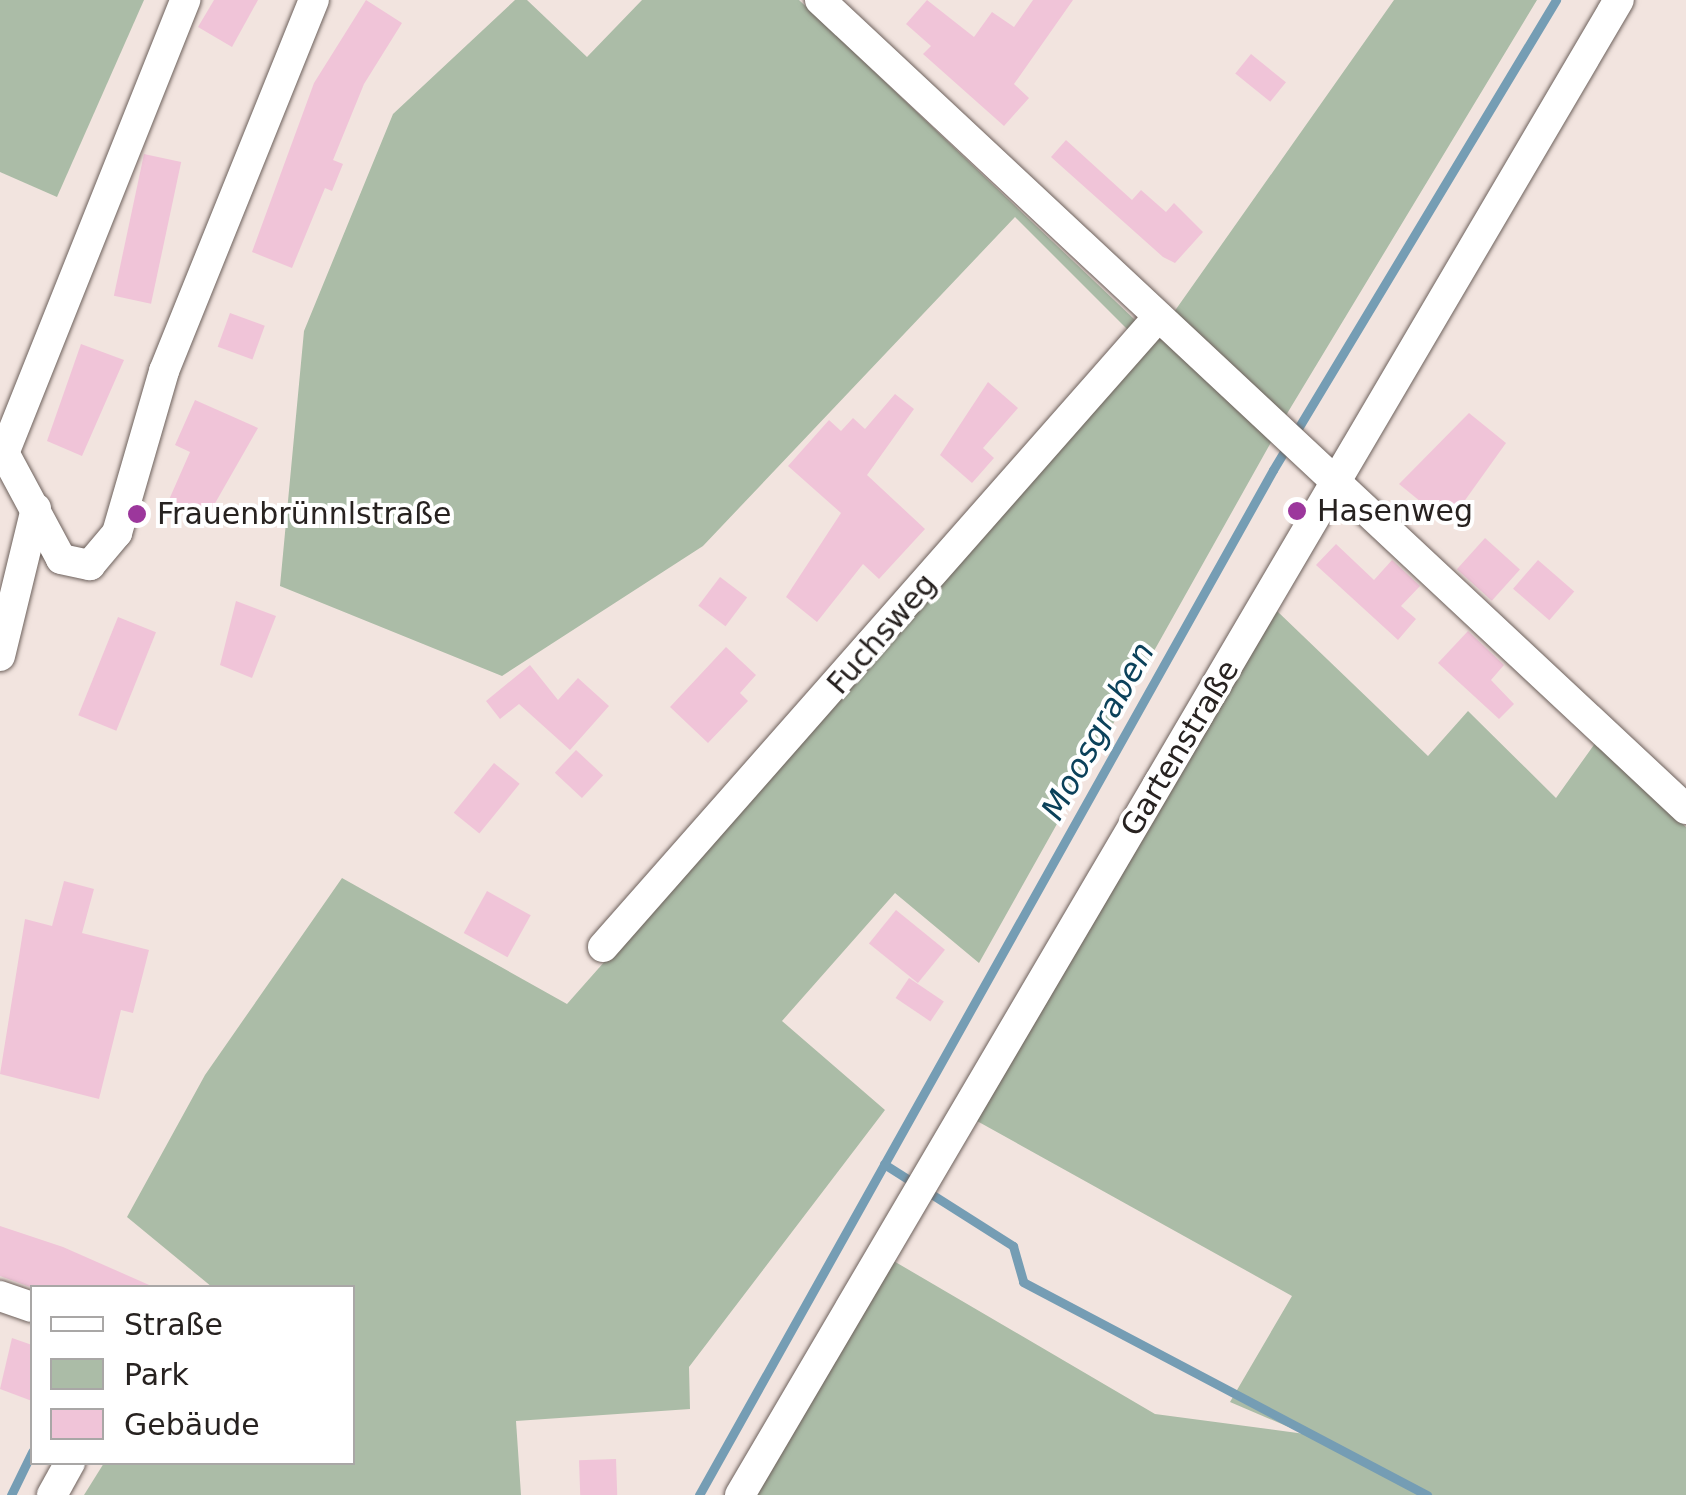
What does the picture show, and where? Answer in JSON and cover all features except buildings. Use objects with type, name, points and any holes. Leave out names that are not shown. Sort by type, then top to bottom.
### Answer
[{"type":"street","points":[[186,0],[2,448],[74,567],[90,566],[117,533],[164,370],[314,0]]},
{"type":"street","points":[[820,0],[1686,809]]},
{"type":"street","name":"Gartenstraße","points":[[740,1495],[1619,0]]},
{"type":"street","name":"Fuchsweg","points":[[603,947],[1158,318]]},
{"type":"street","points":[[0,656],[36,508]]},
{"type":"street","points":[[0,1296],[30,1306]]},
{"type":"street","points":[[52,1495],[68,1465]]},
{"type":"green space","points":[[0,0],[144,0],[57,197],[0,172]]},
{"type":"green space","points":[[515,0],[527,0],[587,57],[642,0],[799,0],[1155,339],[1394,0],[1537,0],[1288,412],[979,963],[895,893],[782,1021],[885,1110],[689,1367],[690,1409],[516,1421],[521,1495],[84,1495],[103,1465],[355,1465],[355,1285],[210,1285],[127,1217],[205,1075],[342,878],[567,1004],[1147,349],[1015,217],[703,546],[502,676],[280,586],[304,331],[393,114]]},
{"type":"green space","points":[[1277,611],[1428,756],[1468,711],[1556,798],[1596,742],[1686,827],[1686,1495],[756,1495],[892,1260],[1155,1414],[1305,1434],[1230,1402],[1292,1296],[977,1121]]},
{"type":"waterway","name":"Moosgraben","points":[[699,1495],[1273,470],[1556,0]]},
{"type":"waterway","points":[[884,1164],[1013,1246],[1023,1282],[1427,1495]]},
{"type":"waterway","points":[[11,1495],[30,1456]]},
{"type":"place","name":"Hasenweg","points":[[1297,511]]},
{"type":"place","name":"Frauenbrünnlstraße","points":[[137,514]]}]
